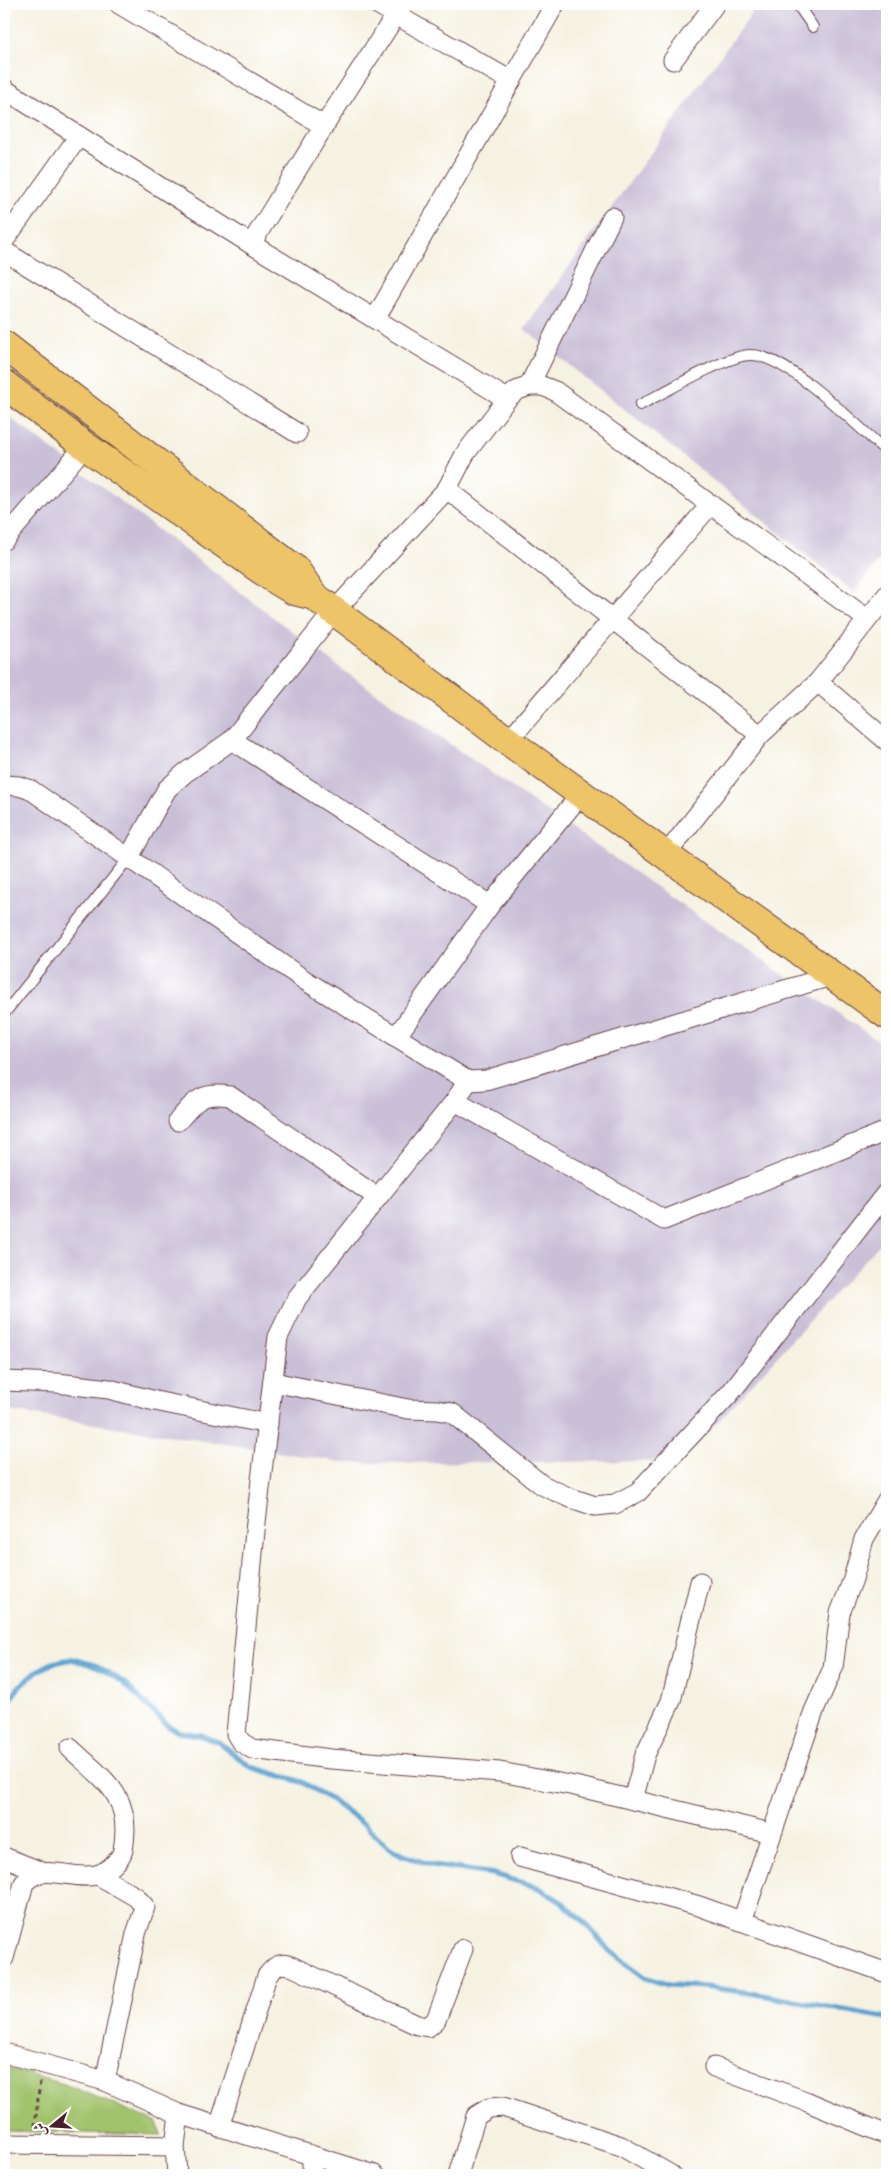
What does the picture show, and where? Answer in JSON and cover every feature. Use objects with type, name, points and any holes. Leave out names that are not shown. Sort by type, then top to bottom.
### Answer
[{"type":"main road","points":[[4,345],[296,570],[324,604]]},
{"type":"main road","points":[[4,384],[85,446],[274,579],[324,604],[665,856],[887,1015]]},
{"type":"street","points":[[119,4],[324,126]]},
{"type":"street","points":[[377,4],[400,10],[511,81]]},
{"type":"street","points":[[375,318],[555,4]]},
{"type":"street","points":[[672,60],[715,4]]},
{"type":"street","points":[[251,244],[324,126],[400,10]]},
{"type":"street","points":[[4,89],[251,244],[507,399]]},
{"type":"street","points":[[4,241],[79,136]]},
{"type":"street","points":[[529,386],[612,217]]},
{"type":"street","points":[[4,251],[297,433]]},
{"type":"street","points":[[128,859],[167,789],[232,740],[324,604],[446,489],[465,454],[482,429],[516,390],[529,386],[542,386],[555,390],[867,619]]},
{"type":"street","points":[[4,540],[85,446]]},
{"type":"street","points":[[446,489],[760,735]]},
{"type":"street","points":[[508,741],[711,504]]},
{"type":"street","points":[[665,856],[760,735],[818,682],[887,595]]},
{"type":"street","points":[[818,682],[887,741]]},
{"type":"street","points":[[232,740],[490,905]]},
{"type":"street","points":[[4,785],[19,786],[31,790],[306,981],[468,1081],[486,1080],[831,976]]},
{"type":"street","points":[[396,1037],[490,905],[581,794]]},
{"type":"street","points":[[468,1081],[297,1298],[278,1337],[255,1531],[236,1734],[241,1742],[252,1749],[331,1759],[500,1772],[633,1800],[771,1833]]},
{"type":"street","points":[[178,1121],[202,1098],[214,1094],[230,1096],[377,1197]]},
{"type":"street","points":[[454,1101],[664,1220],[887,1131]]},
{"type":"street","points":[[273,1382],[408,1409],[438,1410],[452,1413],[542,1485],[568,1497],[595,1506],[615,1504],[638,1492],[731,1392],[887,1192]]},
{"type":"street","points":[[4,1381],[57,1383],[108,1389],[154,1402],[268,1424]]},
{"type":"street","points":[[742,1921],[814,1711],[833,1668],[840,1614],[853,1579],[864,1539],[887,1500]]},
{"type":"street","points":[[633,1800],[645,1755],[671,1701],[700,1582]]},
{"type":"street","points":[[4,1857],[42,1872],[81,1877],[98,1875],[111,1866],[122,1854],[126,1831],[122,1804],[110,1785],[70,1748]]},
{"type":"street","points":[[520,1858],[699,1906],[887,1973]]},
{"type":"street","points":[[4,1958],[24,1883],[32,1875],[42,1872]]},
{"type":"street","points":[[98,1875],[136,1897],[145,1907],[136,1934],[104,2081]]},
{"type":"street","points":[[218,2127],[267,1976],[273,1968],[286,1964],[417,2025],[428,2026],[436,2020],[463,1949]]},
{"type":"street","points":[[4,2053],[104,2081],[180,2114],[375,2175]]},
{"type":"street","points":[[714,2067],[808,2102],[887,2135]]},
{"type":"street","points":[[458,2175],[476,2116],[490,2108],[502,2107],[620,2146],[672,2175]]},
{"type":"street","points":[[176,2175],[175,2146],[180,2114]]},
{"type":"street","points":[[4,2144],[175,2146]]},
{"type":"street","points":[[312,2156],[312,2175]]},
{"type":"lane","points":[[796,4],[813,27]]},
{"type":"lane","points":[[640,405],[732,358],[751,354],[768,358],[792,370],[887,452]]},
{"type":"lane","points":[[4,1014],[128,859]]},
{"type":"path","points":[[35,2145],[41,2077],[46,2064]]},
{"type":"shaded area","points":[[758,4],[887,4],[887,550],[854,593],[524,329]]},
{"type":"shaded area","points":[[4,413],[347,673],[887,1047],[887,1236],[682,1461],[348,1463],[4,1410]]},
{"type":"green space","points":[[4,2067],[64,2084],[157,2122],[161,2135],[4,2131]]},
{"type":"waterway","points":[[4,1707],[19,1687],[37,1671],[53,1663],[72,1659],[97,1666],[123,1682],[168,1726],[179,1732],[200,1735],[220,1743],[251,1767],[302,1782],[333,1801],[365,1825],[388,1847],[402,1855],[432,1865],[493,1874],[537,1887],[563,1903],[585,1923],[610,1951],[646,1978],[669,1985],[705,1987],[751,1993],[887,2018]]}]
